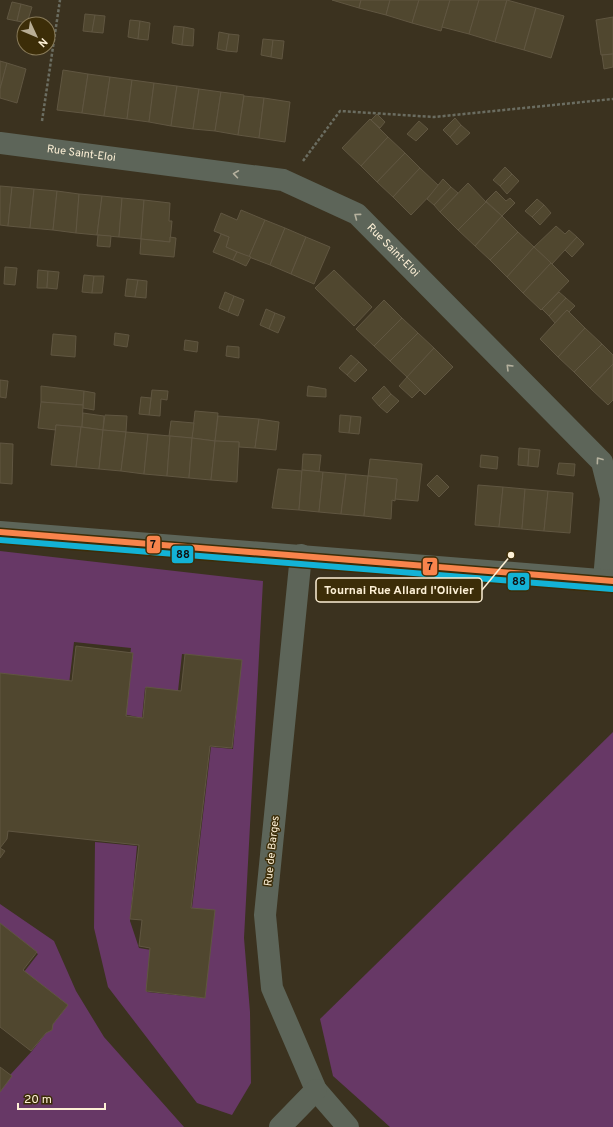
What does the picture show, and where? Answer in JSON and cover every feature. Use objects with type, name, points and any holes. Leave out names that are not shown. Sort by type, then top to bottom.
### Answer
[{"type":"street","name":"Rue Saint-Eloi","points":[[0,143],[283,180],[357,214],[602,462],[611,498],[608,581]]},
{"type":"street","points":[[0,532],[301,555],[608,581]]},
{"type":"street","name":"Rue de Barges","points":[[301,555],[265,915],[272,988],[316,1090],[348,1127]]},
{"type":"street","points":[[280,1127],[316,1090]]},
{"type":"path","points":[[38,148],[60,0]]},
{"type":"path","points":[[283,180],[305,158],[340,111],[434,117],[613,99]]},
{"type":"shaded area","points":[[0,551],[263,581],[244,938],[250,1012],[251,1083],[232,1115],[197,1103],[108,987],[94,928],[95,842],[137,846],[130,921],[139,948],[151,950],[147,992],[205,998],[214,911],[192,908],[211,747],[233,749],[241,660],[182,654],[178,691],[145,688],[142,718],[123,714],[131,648],[74,642],[69,684],[0,676]]},
{"type":"shaded area","points":[[613,732],[613,1127],[390,1127],[333,1076],[320,1019]]},
{"type":"shaded area","points":[[0,904],[54,941],[76,991],[104,1037],[184,1127],[0,1127],[0,1086],[32,1051],[67,1006],[24,972],[38,954],[0,924]]},
{"type":"building","points":[[332,0],[361,0],[359,8]]},
{"type":"building","points":[[361,0],[390,0],[386,15],[359,8]]},
{"type":"building","points":[[390,0],[419,0],[412,23],[386,15]]},
{"type":"building","points":[[419,0],[450,0],[441,31],[412,23]]},
{"type":"building","points":[[450,0],[479,0],[469,34],[442,27]]},
{"type":"building","points":[[479,0],[507,0],[495,42],[469,34]]},
{"type":"building","points":[[507,0],[536,8],[524,50],[495,42]]},
{"type":"building","points":[[12,2],[21,4],[18,16],[16,16],[16,21],[7,19]]},
{"type":"building","points":[[21,4],[32,7],[29,16],[18,16]]},
{"type":"building","points":[[536,8],[564,16],[551,58],[524,50]]},
{"type":"building","points":[[85,14],[95,15],[92,32],[83,31]]},
{"type":"building","points":[[95,15],[105,16],[103,33],[92,32]]},
{"type":"building","points":[[613,17],[613,54],[601,55],[596,20]]},
{"type":"building","points":[[130,20],[140,21],[138,39],[128,37]]},
{"type":"building","points":[[140,21],[150,23],[148,40],[138,39]]},
{"type":"building","points":[[174,26],[184,27],[182,45],[172,43]]},
{"type":"building","points":[[184,27],[194,29],[193,46],[182,45]]},
{"type":"building","points":[[219,32],[229,34],[226,51],[217,49]]},
{"type":"building","points":[[229,34],[239,35],[237,52],[226,51]]},
{"type":"building","points":[[263,39],[273,40],[271,57],[261,55]]},
{"type":"building","points":[[273,40],[284,41],[282,59],[271,57]]},
{"type":"building","points":[[613,54],[613,67],[604,69],[602,55]]},
{"type":"building","points":[[0,61],[7,63],[0,89]]},
{"type":"building","points":[[7,63],[26,69],[17,103],[0,98],[0,89]]},
{"type":"building","points":[[63,70],[88,74],[82,113],[57,110]]},
{"type":"building","points":[[88,74],[110,77],[104,116],[82,113]]},
{"type":"building","points":[[110,77],[132,80],[127,119],[104,116]]},
{"type":"building","points":[[132,80],[154,83],[149,122],[127,119]]},
{"type":"building","points":[[154,83],[177,86],[171,126],[149,122]]},
{"type":"building","points":[[177,86],[199,89],[193,129],[171,126]]},
{"type":"building","points":[[199,89],[221,92],[215,131],[193,129]]},
{"type":"building","points":[[221,92],[244,95],[238,135],[215,131]]},
{"type":"building","points":[[244,96],[264,98],[259,138],[238,135]]},
{"type":"building","points":[[264,98],[290,102],[285,142],[259,138]]},
{"type":"building","points":[[377,114],[385,122],[380,128],[371,120]]},
{"type":"building","points":[[455,118],[461,125],[450,137],[443,130]]},
{"type":"building","points":[[370,119],[388,137],[361,166],[342,148]]},
{"type":"building","points":[[419,121],[428,129],[416,141],[407,134]]},
{"type":"building","points":[[461,125],[470,133],[457,145],[450,137]]},
{"type":"building","points":[[388,137],[405,153],[377,182],[361,166]]},
{"type":"building","points":[[405,153],[420,168],[393,197],[377,182]]},
{"type":"building","points":[[505,167],[512,174],[500,186],[493,180]]},
{"type":"building","points":[[420,168],[439,186],[411,215],[393,197]]},
{"type":"building","points":[[512,174],[519,181],[507,194],[500,186]]},
{"type":"building","points":[[443,179],[451,187],[434,205],[427,199]]},
{"type":"building","points":[[468,183],[486,202],[458,230],[440,212]]},
{"type":"building","points":[[0,186],[12,187],[8,226],[0,225]]},
{"type":"building","points":[[12,187],[34,189],[30,228],[8,226]]},
{"type":"building","points":[[451,187],[458,193],[440,212],[434,205]]},
{"type":"building","points":[[34,189],[57,191],[53,230],[30,228]]},
{"type":"building","points":[[57,191],[79,194],[76,233],[53,230]]},
{"type":"building","points":[[496,191],[506,201],[510,198],[515,203],[502,216],[486,201]]},
{"type":"building","points":[[79,194],[102,196],[97,235],[76,233]]},
{"type":"building","points":[[102,196],[122,198],[119,237],[97,235]]},
{"type":"building","points":[[122,198],[144,200],[141,239],[119,237]]},
{"type":"building","points":[[537,199],[544,205],[532,217],[525,211]]},
{"type":"building","points":[[144,200],[170,203],[169,221],[172,221],[170,242],[141,239]]},
{"type":"building","points":[[486,202],[502,216],[475,246],[458,230]]},
{"type":"building","points":[[544,205],[551,213],[540,225],[532,217]]},
{"type":"building","points":[[241,210],[265,220],[249,257],[226,247],[229,237],[214,231],[221,213],[237,220]]},
{"type":"building","points":[[502,216],[518,232],[490,260],[475,246]]},
{"type":"building","points":[[265,220],[285,228],[270,265],[249,257]]},
{"type":"building","points":[[556,226],[565,234],[569,230],[577,237],[552,264],[534,247]]},
{"type":"building","points":[[285,228],[306,237],[291,274],[270,265]]},
{"type":"building","points":[[518,232],[534,247],[507,277],[490,260]]},
{"type":"building","points":[[221,234],[229,237],[226,247],[237,252],[233,260],[213,252]]},
{"type":"building","points":[[98,235],[111,236],[110,247],[97,246]]},
{"type":"building","points":[[170,237],[176,238],[174,257],[140,254],[141,239],[170,242]]},
{"type":"building","points":[[306,237],[330,247],[314,284],[291,274]]},
{"type":"building","points":[[577,237],[584,244],[572,257],[565,250]]},
{"type":"building","points":[[534,247],[551,263],[523,293],[507,277]]},
{"type":"building","points":[[237,252],[251,257],[246,266],[233,260]]},
{"type":"building","points":[[551,263],[569,281],[541,310],[523,293]]},
{"type":"building","points":[[5,267],[17,268],[15,285],[4,284]]},
{"type":"building","points":[[38,270],[48,271],[47,288],[37,288]]},
{"type":"building","points":[[334,270],[372,307],[354,326],[315,288]]},
{"type":"building","points":[[48,271],[59,272],[57,289],[47,288]]},
{"type":"building","points":[[84,275],[94,276],[92,293],[82,292]]},
{"type":"building","points":[[94,276],[104,276],[102,293],[92,293]]},
{"type":"building","points":[[127,279],[138,280],[135,297],[125,296]]},
{"type":"building","points":[[138,280],[147,281],[146,298],[135,297]]},
{"type":"building","points":[[225,292],[234,296],[228,312],[219,308]]},
{"type":"building","points":[[559,292],[566,298],[549,316],[542,309]]},
{"type":"building","points":[[234,296],[244,300],[238,316],[228,312]]},
{"type":"building","points":[[566,298],[575,306],[569,312],[567,310],[555,323],[549,316]]},
{"type":"building","points":[[384,300],[402,318],[374,346],[356,329]]},
{"type":"building","points":[[266,309],[275,313],[269,329],[260,325]]},
{"type":"building","points":[[567,310],[585,328],[558,357],[540,339]]},
{"type":"building","points":[[275,313],[285,317],[278,333],[269,329]]},
{"type":"building","points":[[402,318],[418,333],[390,361],[374,346]]},
{"type":"building","points":[[585,328],[602,344],[574,372],[558,357]]},
{"type":"building","points":[[115,333],[129,335],[127,347],[114,345]]},
{"type":"building","points":[[418,333],[434,348],[407,377],[390,361]]},
{"type":"building","points":[[53,334],[76,336],[75,357],[51,355]]},
{"type":"building","points":[[185,340],[198,342],[197,352],[184,350]]},
{"type":"building","points":[[602,344],[613,355],[613,364],[590,388],[574,372]]},
{"type":"building","points":[[227,346],[239,347],[239,358],[226,356]]},
{"type":"building","points":[[434,348],[453,367],[425,395],[407,377]]},
{"type":"building","points":[[351,355],[359,362],[347,375],[339,368]]},
{"type":"building","points":[[359,362],[367,370],[355,382],[347,375]]},
{"type":"building","points":[[613,364],[613,400],[608,405],[590,388]]},
{"type":"building","points":[[407,377],[420,390],[412,398],[399,386]]},
{"type":"building","points":[[0,380],[8,381],[6,398],[0,397]]},
{"type":"building","points":[[41,386],[84,391],[83,405],[41,402]]},
{"type":"building","points":[[308,386],[326,389],[326,397],[307,396]]},
{"type":"building","points":[[384,386],[391,394],[379,406],[372,398]]},
{"type":"building","points":[[152,390],[168,391],[167,400],[161,399],[160,416],[149,415]]},
{"type":"building","points":[[84,391],[95,393],[94,410],[83,408]]},
{"type":"building","points":[[391,394],[399,401],[387,413],[379,406]]},
{"type":"building","points":[[141,397],[151,398],[149,415],[139,414]]},
{"type":"building","points":[[41,402],[83,405],[82,427],[56,425],[56,430],[38,428]]},
{"type":"building","points":[[195,411],[218,413],[215,441],[192,438]]},
{"type":"building","points":[[83,413],[104,416],[103,430],[82,427]]},
{"type":"building","points":[[105,415],[127,416],[126,432],[103,430]]},
{"type":"building","points":[[340,415],[351,416],[349,433],[339,432]]},
{"type":"building","points":[[218,416],[259,419],[255,448],[239,447],[239,442],[215,441]]},
{"type":"building","points":[[351,416],[361,417],[359,434],[349,433]]},
{"type":"building","points":[[259,419],[279,422],[276,450],[255,448]]},
{"type":"building","points":[[171,421],[194,423],[192,438],[169,436]]},
{"type":"building","points":[[56,425],[81,427],[76,467],[51,465]]},
{"type":"building","points":[[81,427],[103,430],[99,469],[76,467]]},
{"type":"building","points":[[103,430],[126,432],[121,471],[99,469]]},
{"type":"building","points":[[126,432],[148,434],[144,474],[121,471]]},
{"type":"building","points":[[148,434],[170,436],[167,476],[144,474]]},
{"type":"building","points":[[170,436],[192,438],[189,478],[167,476]]},
{"type":"building","points":[[192,438],[215,441],[211,480],[189,478]]},
{"type":"building","points":[[215,441],[239,442],[237,482],[211,480]]},
{"type":"building","points":[[0,443],[13,444],[12,484],[0,483]]},
{"type":"building","points":[[519,448],[529,449],[528,466],[518,465]]},
{"type":"building","points":[[529,449],[540,450],[538,467],[528,466]]},
{"type":"building","points":[[303,454],[321,455],[319,472],[302,470]]},
{"type":"building","points":[[481,455],[498,457],[497,469],[480,467]]},
{"type":"building","points":[[370,459],[422,464],[418,501],[395,499],[397,479],[368,476]]},
{"type":"building","points":[[559,463],[575,464],[574,476],[557,474]]},
{"type":"building","points":[[278,469],[302,471],[299,510],[272,508]]},
{"type":"building","points":[[302,470],[323,472],[319,512],[299,510]]},
{"type":"building","points":[[323,472],[346,474],[341,514],[319,512]]},
{"type":"building","points":[[346,474],[368,476],[364,516],[341,514]]},
{"type":"building","points":[[437,475],[449,487],[439,497],[427,485]]},
{"type":"building","points":[[368,476],[397,479],[395,501],[392,500],[391,519],[364,516]]},
{"type":"building","points":[[478,485],[503,487],[499,527],[475,525]]},
{"type":"building","points":[[503,487],[525,489],[522,529],[499,527]]},
{"type":"building","points":[[525,489],[548,491],[544,531],[522,529]]},
{"type":"building","points":[[548,491],[573,493],[570,533],[544,531]]},
{"type":"building","points":[[76,646],[133,653],[126,716],[143,718],[146,687],[181,691],[185,654],[242,660],[232,748],[210,746],[191,908],[215,910],[205,998],[146,991],[150,948],[139,946],[142,920],[130,919],[139,845],[8,831],[7,839],[0,848],[0,673],[72,681]]},
{"type":"building","points":[[0,848],[5,851],[0,858]]},
{"type":"building","points":[[0,923],[37,952],[23,970],[68,1005],[53,1024],[52,1030],[46,1033],[31,1051],[0,1027]]},
{"type":"building","points":[[0,1067],[12,1076],[0,1092]]},
{"type":"transit line","name":"7","points":[[0,532],[613,581]]},
{"type":"transit line","name":"88","points":[[0,540],[612,589]]},
{"type":"place","name":"Tournai Rue Allard l'Olivier","points":[[511,555]]}]
